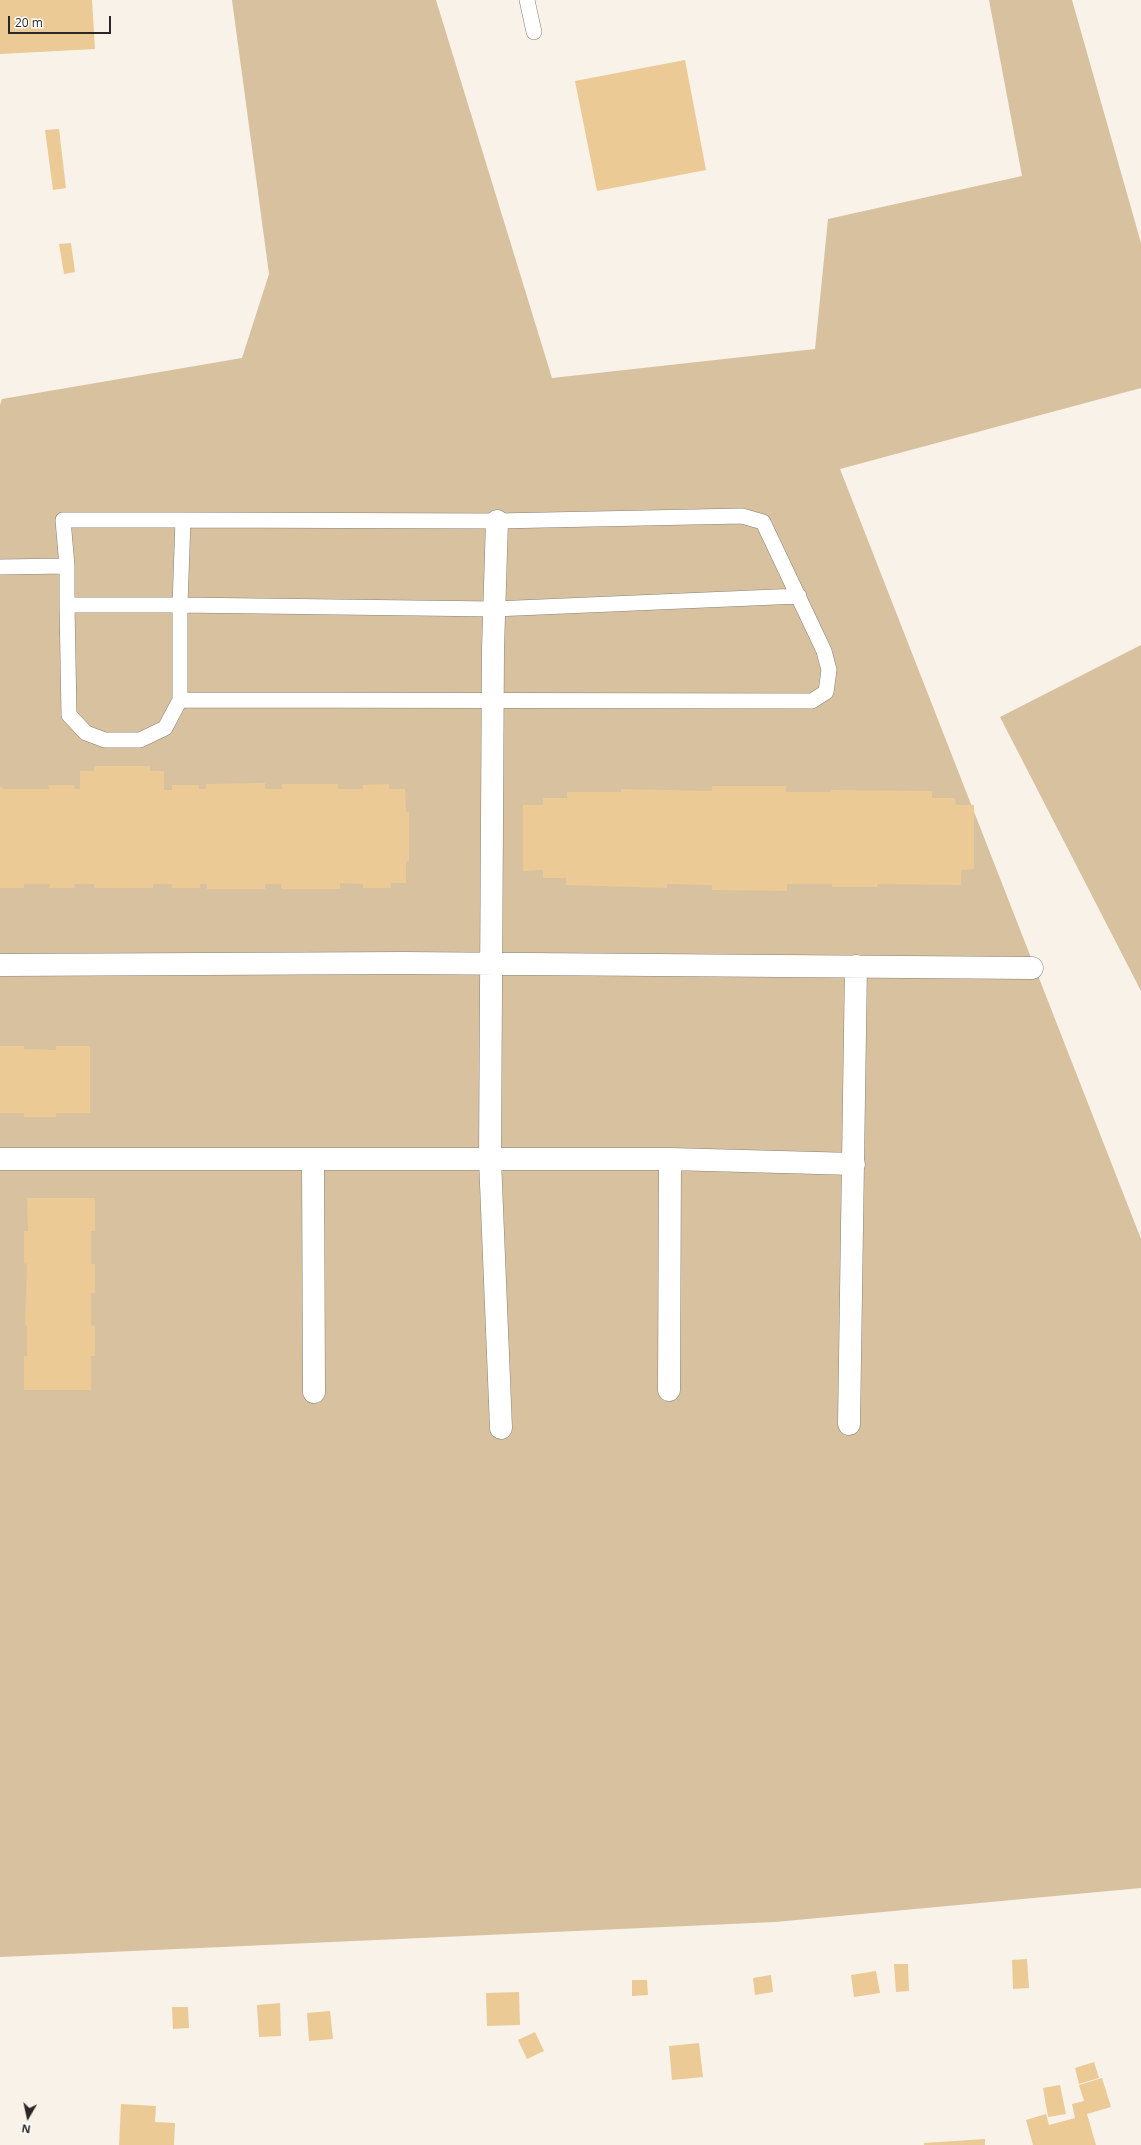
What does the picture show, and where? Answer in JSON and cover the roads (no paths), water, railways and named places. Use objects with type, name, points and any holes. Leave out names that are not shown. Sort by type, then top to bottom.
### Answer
[{"type":"street","points":[[497,521],[494,609],[490,1159],[501,1428]]},
{"type":"street","points":[[0,965],[492,964],[1032,968]]},
{"type":"street","points":[[849,1424],[856,966]]},
{"type":"street","points":[[0,1159],[670,1158],[854,1164]]},
{"type":"street","points":[[669,1390],[670,1158]]},
{"type":"street","points":[[313,1159],[314,1392]]},
{"type":"lane","points":[[527,0],[534,32]]},
{"type":"lane","points":[[180,700],[494,702],[812,701],[826,692],[829,670],[824,651],[763,522],[742,516],[497,521],[183,520],[63,520],[67,566],[69,715],[86,734],[105,740],[140,740],[165,728],[180,700],[180,604],[183,520]]},
{"type":"lane","points":[[0,567],[67,566]]},
{"type":"lane","points":[[67,604],[180,604],[494,609],[799,596]]}]
